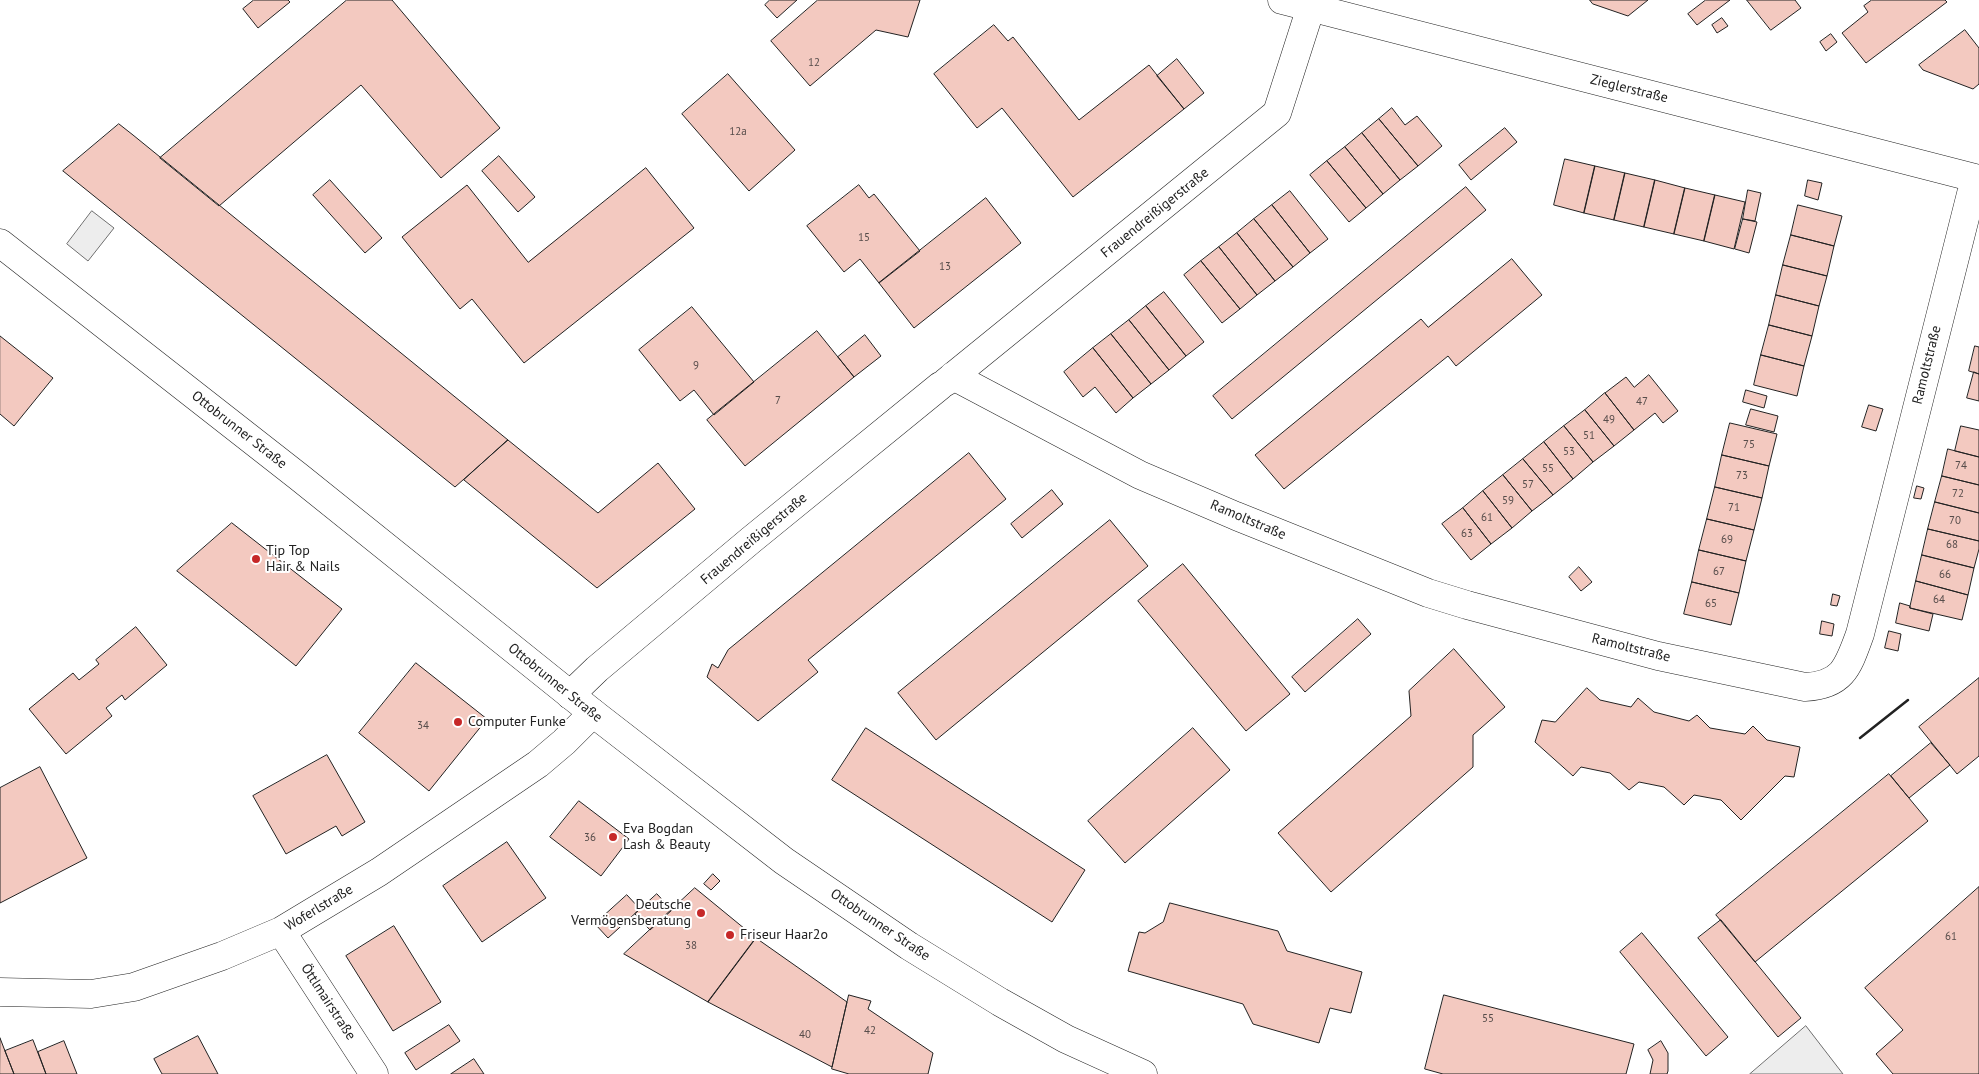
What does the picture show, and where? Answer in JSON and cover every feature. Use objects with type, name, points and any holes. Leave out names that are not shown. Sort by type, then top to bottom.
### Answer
[{"type":"street","name":"Zieglerstraße","points":[[1282,0],[1977,177]]},
{"type":"street","name":"Frauendreißigerstraße","points":[[570,695],[597,669],[736,552],[1277,113],[1311,8]]},
{"type":"street","name":"Ramoltstraße","points":[[946,381],[1140,475],[1236,516],[1428,593],[1658,656],[1805,687],[1816,686],[1838,678],[1847,668],[1860,634],[1977,177]]},
{"type":"street","name":"Ottobrunner Straße","points":[[0,242],[292,472],[570,695],[784,861],[909,946],[1000,1002],[1051,1031],[1143,1074]]},
{"type":"street","name":"Woferlstraße","points":[[0,992],[91,994],[134,987],[222,956],[281,931],[379,872],[538,764],[564,742],[593,713]]},
{"type":"street","name":"Öttlmairstraße","points":[[281,931],[374,1074]]},
{"type":"shaded area","points":[[92,211],[114,228],[88,261],[67,244]]},
{"type":"shaded area","points":[[1806,1026],[1843,1074],[1750,1074]]},
{"type":"building","points":[[254,0],[288,0],[290,2],[258,28],[243,9]]},
{"type":"building","points":[[347,0],[392,0],[500,128],[441,178],[361,85],[219,206],[160,158]]},
{"type":"building","points":[[770,0],[797,0],[777,18],[765,5]]},
{"type":"building","points":[[818,0],[920,0],[908,37],[876,30],[810,86],[771,41]]},
{"type":"building","points":[[1590,0],[1648,0],[1628,16],[1593,4]]},
{"type":"building","points":[[1706,0],[1730,0],[1697,25],[1688,14]]},
{"type":"building","points":[[1747,0],[1795,0],[1801,8],[1771,30]]},
{"type":"building","points":[[1872,0],[1945,0],[1947,2],[1866,63],[1842,33],[1868,12],[1864,6]]},
{"type":"building","points":[[1722,18],[1728,26],[1717,33],[1712,25]]},
{"type":"building","points":[[994,25],[1008,41],[1013,37],[1079,120],[1149,65],[1184,109],[1073,197],[1002,108],[977,128],[934,74]]},
{"type":"building","points":[[1965,30],[1979,48],[1979,84],[1973,89],[1923,70],[1919,65]]},
{"type":"building","points":[[1831,34],[1837,42],[1826,51],[1820,42]]},
{"type":"building","points":[[1177,59],[1204,93],[1184,109],[1157,76]]},
{"type":"building","points":[[728,74],[795,150],[749,191],[682,114]]},
{"type":"building","points":[[1392,108],[1405,125],[1417,116],[1442,146],[1418,166],[1379,119]]},
{"type":"building","points":[[1379,119],[1418,166],[1400,180],[1362,133]]},
{"type":"building","points":[[119,124],[508,440],[455,487],[63,171]]},
{"type":"building","points":[[1505,128],[1517,142],[1471,180],[1459,165]]},
{"type":"building","points":[[1362,133],[1400,180],[1383,194],[1345,147]]},
{"type":"building","points":[[1345,147],[1383,194],[1366,208],[1327,161]]},
{"type":"building","points":[[499,156],[535,197],[518,212],[482,171]]},
{"type":"building","points":[[1565,159],[1595,166],[1584,213],[1554,205]]},
{"type":"building","points":[[1327,161],[1366,208],[1349,222],[1310,175]]},
{"type":"building","points":[[1595,166],[1625,173],[1614,220],[1584,213]]},
{"type":"building","points":[[646,168],[694,228],[524,363],[472,299],[460,309],[402,237],[467,185],[528,262]]},
{"type":"building","points":[[1625,173],[1655,180],[1644,227],[1614,220]]},
{"type":"building","points":[[330,180],[382,238],[365,253],[313,195]]},
{"type":"building","points":[[1655,180],[1685,188],[1674,234],[1644,227]]},
{"type":"building","points":[[1808,180],[1822,183],[1818,200],[1805,196]]},
{"type":"building","points":[[859,185],[869,198],[874,194],[920,251],[879,283],[860,259],[844,272],[807,226]]},
{"type":"building","points":[[1466,187],[1486,210],[1232,419],[1213,396]]},
{"type":"building","points":[[1685,188],[1715,195],[1704,241],[1674,234]]},
{"type":"building","points":[[1748,190],[1761,193],[1755,221],[1743,219]]},
{"type":"building","points":[[1290,191],[1328,239],[1310,253],[1272,205]]},
{"type":"building","points":[[1715,195],[1745,202],[1734,249],[1704,241]]},
{"type":"building","points":[[986,198],[1021,243],[914,328],[879,283]]},
{"type":"building","points":[[1272,205],[1310,253],[1293,267],[1254,219]]},
{"type":"building","points":[[1798,205],[1842,216],[1834,246],[1791,235]]},
{"type":"building","points":[[1254,219],[1293,267],[1275,281],[1237,233]]},
{"type":"building","points":[[1743,219],[1757,222],[1749,253],[1735,249]]},
{"type":"building","points":[[1237,233],[1275,281],[1257,295],[1219,247]]},
{"type":"building","points":[[1791,235],[1834,246],[1827,276],[1783,265]]},
{"type":"building","points":[[1219,247],[1257,295],[1240,309],[1201,261]]},
{"type":"building","points":[[1512,259],[1542,295],[1456,366],[1448,356],[1284,489],[1255,455],[1421,319],[1428,327]]},
{"type":"building","points":[[1201,261],[1240,309],[1222,323],[1184,275]]},
{"type":"building","points":[[1783,265],[1827,276],[1819,306],[1776,295]]},
{"type":"building","points":[[1164,292],[1204,342],[1186,356],[1146,306]]},
{"type":"building","points":[[1776,295],[1819,306],[1812,336],[1769,325]]},
{"type":"building","points":[[1146,306],[1186,356],[1169,370],[1129,320]]},
{"type":"building","points":[[692,307],[754,382],[714,415],[694,390],[680,401],[639,350]]},
{"type":"building","points":[[1129,320],[1169,370],[1151,384],[1111,334]]},
{"type":"building","points":[[1769,325],[1812,336],[1804,366],[1761,355]]},
{"type":"building","points":[[817,331],[854,377],[745,466],[707,420]]},
{"type":"building","points":[[1111,334],[1151,384],[1133,398],[1093,348]]},
{"type":"building","points":[[865,335],[881,356],[854,377],[838,357]]},
{"type":"building","points":[[0,336],[53,378],[14,426],[0,414]]},
{"type":"building","points":[[1975,346],[1979,347],[1979,374],[1969,371]]},
{"type":"building","points":[[1093,348],[1133,398],[1116,413],[1095,387],[1083,397],[1064,372]]},
{"type":"building","points":[[1761,355],[1804,366],[1797,396],[1754,385]]},
{"type":"building","points":[[1974,372],[1979,374],[1979,401],[1967,398]]},
{"type":"building","points":[[1649,375],[1678,411],[1663,423],[1655,413],[1634,430],[1605,393],[1626,377],[1634,387]]},
{"type":"building","points":[[1746,390],[1767,396],[1764,408],[1743,402]]},
{"type":"building","points":[[1605,393],[1634,430],[1614,446],[1585,410]]},
{"type":"building","points":[[1869,405],[1883,409],[1876,431],[1862,427]]},
{"type":"building","points":[[1751,409],[1778,416],[1774,432],[1746,425]]},
{"type":"building","points":[[1585,410],[1614,446],[1593,462],[1564,426]]},
{"type":"building","points":[[1730,423],[1777,434],[1769,466],[1722,455]]},
{"type":"building","points":[[1564,426],[1593,462],[1573,479],[1544,442]]},
{"type":"building","points":[[1961,426],[1979,430],[1979,457],[1955,451]]},
{"type":"building","points":[[508,440],[598,513],[658,463],[695,509],[597,588],[464,480]]},
{"type":"building","points":[[1544,442],[1573,479],[1553,495],[1523,459]]},
{"type":"building","points":[[1948,449],[1979,457],[1979,485],[1942,476]]},
{"type":"building","points":[[969,453],[1006,499],[808,660],[818,672],[758,721],[707,677],[712,664],[718,668],[728,650]]},
{"type":"building","points":[[1722,455],[1769,466],[1762,498],[1715,487]]},
{"type":"building","points":[[1523,459],[1553,495],[1532,511],[1503,475]]},
{"type":"building","points":[[1503,475],[1532,511],[1512,528],[1483,491]]},
{"type":"building","points":[[1942,476],[1979,485],[1979,513],[1935,502]]},
{"type":"building","points":[[1917,486],[1924,488],[1921,499],[1914,498]]},
{"type":"building","points":[[1715,487],[1762,498],[1754,530],[1707,519]]},
{"type":"building","points":[[1052,490],[1063,504],[1022,538],[1011,524]]},
{"type":"building","points":[[1483,491],[1512,528],[1491,544],[1463,508]]},
{"type":"building","points":[[1935,502],[1979,513],[1979,541],[1928,529]]},
{"type":"building","points":[[1463,508],[1491,544],[1471,560],[1442,524]]},
{"type":"building","points":[[1707,519],[1754,530],[1746,561],[1699,550]]},
{"type":"building","points":[[1110,520],[1148,566],[936,740],[898,693]]},
{"type":"building","points":[[232,523],[342,609],[296,666],[177,571]]},
{"type":"building","points":[[1928,529],[1979,541],[1974,568],[1922,555]]},
{"type":"building","points":[[1699,550],[1746,561],[1739,593],[1692,582]]},
{"type":"building","points":[[1922,555],[1974,568],[1968,595],[1916,581]]},
{"type":"building","points":[[1183,564],[1290,694],[1246,731],[1138,601]]},
{"type":"building","points":[[1579,567],[1592,582],[1581,591],[1569,577]]},
{"type":"building","points":[[1916,581],[1968,595],[1962,620],[1910,608]]},
{"type":"building","points":[[1692,582],[1739,593],[1731,625],[1684,614]]},
{"type":"building","points":[[1833,594],[1840,596],[1837,606],[1831,605]]},
{"type":"building","points":[[1900,603],[1910,606],[1910,608],[1933,614],[1929,631],[1896,623]]},
{"type":"building","points":[[1358,619],[1371,634],[1305,692],[1292,677]]},
{"type":"building","points":[[1822,621],[1834,624],[1832,636],[1820,634]]},
{"type":"building","points":[[136,627],[167,665],[125,700],[122,695],[106,708],[112,716],[66,754],[29,709],[73,673],[79,680],[99,664],[96,660]]},
{"type":"building","points":[[1889,631],[1901,634],[1898,651],[1885,648]]},
{"type":"building","points":[[1454,649],[1505,707],[1473,735],[1473,767],[1331,892],[1278,833],[1411,716],[1409,691]]},
{"type":"building","points":[[416,663],[487,719],[429,791],[359,733]]},
{"type":"building","points":[[1979,678],[1979,756],[1957,774],[1919,727]]},
{"type":"building","points":[[1587,688],[1600,700],[1631,707],[1638,698],[1654,712],[1689,721],[1697,715],[1710,728],[1745,734],[1753,726],[1767,740],[1800,747],[1794,777],[1785,776],[1741,820],[1721,800],[1694,795],[1684,805],[1664,787],[1639,782],[1629,790],[1610,773],[1581,767],[1573,776],[1535,742],[1542,720],[1555,722]]},
{"type":"building","points":[[866,728],[1085,870],[1052,922],[832,780]]},
{"type":"building","points":[[1193,728],[1230,770],[1125,863],[1088,821]]},
{"type":"building","points":[[1931,743],[1950,765],[1909,798],[1891,776]]},
{"type":"building","points":[[327,755],[365,822],[342,836],[336,826],[286,854],[253,796]]},
{"type":"building","points":[[40,767],[87,858],[0,903],[0,788]]},
{"type":"building","points":[[1889,774],[1928,821],[1755,962],[1716,915]]},
{"type":"building","points":[[579,801],[629,839],[601,876],[550,837]]},
{"type":"building","points":[[507,842],[546,898],[482,942],[443,886]]},
{"type":"building","points":[[713,874],[720,881],[711,890],[704,884]]},
{"type":"building","points":[[1979,887],[1979,1074],[1893,1074],[1876,1054],[1903,1030],[1865,988]]},
{"type":"building","points":[[695,888],[756,938],[708,1002],[624,954]]},
{"type":"building","points":[[657,894],[672,910],[650,930],[635,914]]},
{"type":"building","points":[[627,895],[640,909],[608,938],[595,924]]},
{"type":"building","points":[[1170,903],[1278,931],[1287,951],[1362,972],[1351,1013],[1330,1008],[1319,1043],[1253,1024],[1243,1004],[1128,971],[1139,932],[1145,933],[1163,922]]},
{"type":"building","points":[[1721,920],[1801,1018],[1778,1037],[1698,938]]},
{"type":"building","points":[[394,926],[441,1002],[393,1031],[346,956]]},
{"type":"building","points":[[1642,933],[1728,1037],[1706,1056],[1620,952]]},
{"type":"building","points":[[756,938],[847,1002],[832,1067],[708,1002]]},
{"type":"building","points":[[849,995],[871,1001],[868,1009],[933,1053],[928,1074],[849,1074],[832,1069]]},
{"type":"building","points":[[1444,995],[1634,1044],[1626,1074],[1443,1074],[1425,1069]]},
{"type":"building","points":[[449,1025],[460,1041],[416,1070],[405,1053]]},
{"type":"building","points":[[198,1036],[218,1074],[162,1074],[154,1059]]},
{"type":"building","points":[[0,1038],[5,1051],[14,1074],[0,1074]]},
{"type":"building","points":[[33,1040],[46,1074],[14,1074],[5,1051]]},
{"type":"building","points":[[64,1041],[77,1074],[46,1074],[38,1052]]},
{"type":"building","points":[[1661,1041],[1668,1053],[1667,1074],[1650,1074],[1653,1060],[1648,1050]]},
{"type":"building","points":[[474,1059],[484,1074],[451,1074]]},
{"type":"wall","points":[[1860,738],[1908,700]]},
{"type":"place","name":"Tip Top Hair & Nails","points":[[256,559]]},
{"type":"place","name":"Computer Funke","points":[[458,722]]},
{"type":"place","name":"Eva Bogdan Lash & Beauty","points":[[613,837]]},
{"type":"place","name":"Deutsche Vermögensberatung","points":[[701,913]]},
{"type":"place","name":"Friseur Haar2o","points":[[730,935]]}]
